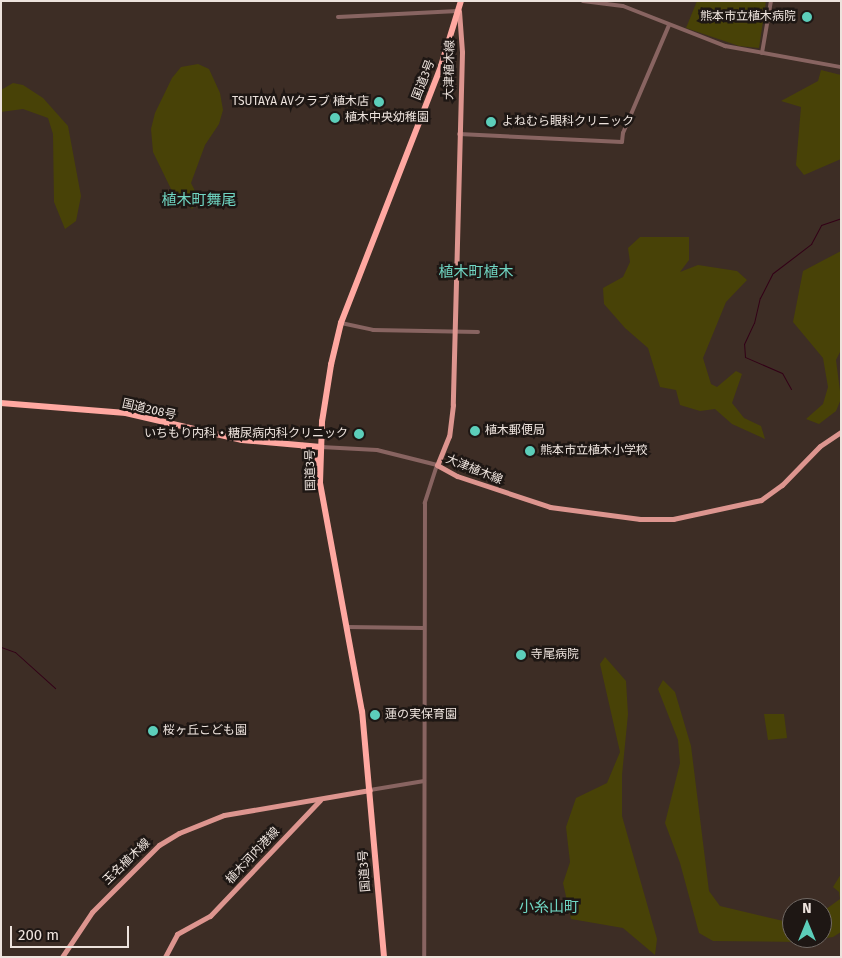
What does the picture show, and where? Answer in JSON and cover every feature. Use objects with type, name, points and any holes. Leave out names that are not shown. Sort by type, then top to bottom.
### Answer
[{"type":"highway","name":"国道3号","points":[[384,957],[362,712],[320,483],[321,447],[330,365],[341,323],[431,94],[461,1]]},
{"type":"highway","name":"国道208号","points":[[1,403],[126,413],[242,440],[321,447]]},
{"type":"highway","points":[[303,445],[315,458],[320,483]]},
{"type":"main road","name":"大津植木線","points":[[459,11],[462,52],[452,419],[449,436],[437,465],[457,476],[550,507],[664,520],[699,516],[761,500],[782,485],[820,446],[841,432]]},
{"type":"main road","points":[[320,800],[370,790]]},
{"type":"main road","name":"玉名植木線","points":[[62,957],[92,912],[159,845],[206,820],[224,815],[320,800]]},
{"type":"main road","name":"植木河内港線","points":[[165,957],[177,934],[210,916],[320,800]]},
{"type":"street","points":[[583,1],[622,6],[725,46],[841,67]]},
{"type":"street","points":[[762,53],[771,1]]},
{"type":"street","points":[[338,17],[459,11]]},
{"type":"street","points":[[459,134],[622,142],[623,133],[668,25]]},
{"type":"street","points":[[341,323],[373,330],[478,332]]},
{"type":"street","points":[[321,447],[377,450],[437,465],[425,503],[424,957]]},
{"type":"street","points":[[347,627],[424,628]]},
{"type":"street","points":[[370,790],[424,781]]},
{"type":"shaded area","points":[[697,1],[766,1],[759,48],[739,46],[686,28]]},
{"type":"shaded area","points":[[198,64],[209,69],[220,93],[223,110],[219,124],[205,145],[191,183],[199,199],[192,209],[171,189],[153,152],[151,129],[155,113],[172,78],[181,67]]},
{"type":"shaded area","points":[[821,70],[841,75],[841,159],[804,175],[796,165],[801,107],[781,101],[818,81]]},
{"type":"shaded area","points":[[13,83],[23,85],[43,98],[68,126],[81,196],[76,221],[65,229],[54,202],[53,134],[48,118],[23,109],[1,112],[1,90]]},
{"type":"shaded area","points":[[640,237],[689,237],[689,260],[680,272],[698,265],[737,271],[747,280],[726,302],[703,358],[711,384],[717,387],[736,371],[742,374],[732,403],[744,418],[761,426],[765,439],[732,424],[715,409],[700,411],[680,405],[676,390],[660,387],[648,348],[625,328],[604,304],[603,288],[623,277],[630,262],[628,248]]},
{"type":"shaded area","points":[[841,251],[841,350],[836,360],[841,399],[836,411],[819,424],[806,419],[823,404],[828,387],[823,358],[793,322],[803,271]]},
{"type":"shaded area","points":[[605,657],[626,681],[628,714],[622,775],[622,816],[657,939],[655,955],[623,928],[571,919],[563,883],[570,862],[566,827],[576,798],[607,783],[620,752],[600,664]]},
{"type":"shaded area","points":[[663,680],[675,692],[691,746],[709,891],[720,906],[782,921],[782,942],[713,941],[699,933],[680,863],[665,823],[680,763],[678,740],[658,689]]},
{"type":"shaded area","points":[[764,714],[784,714],[787,738],[768,740]]},
{"type":"shaded area","points":[[841,874],[841,932],[833,937],[832,905],[840,899],[839,892],[833,887]]},
{"type":"waterway","points":[[791,389],[782,373],[745,357],[744,344],[754,323],[760,298],[773,273],[811,244],[821,225],[841,218]]},
{"type":"waterway","points":[[1,647],[15,652],[55,688]]},
{"type":"place","name":"熊本市立植木病院","points":[[807,17]]},
{"type":"place","name":"TSUTAYA AVクラブ 植木店","points":[[379,102]]},
{"type":"place","name":"植木中央幼稚園","points":[[335,118]]},
{"type":"place","name":"よねむら眼科クリニック","points":[[491,122]]},
{"type":"place","name":"植木郵便局","points":[[475,431]]},
{"type":"place","name":"いちもり内科・糖尿病内科クリニック","points":[[359,434]]},
{"type":"place","name":"熊本市立植木小学校","points":[[530,451]]},
{"type":"place","name":"寺尾病院","points":[[521,655]]},
{"type":"place","name":"蓮の実保育園","points":[[375,715]]},
{"type":"place","name":"桜ヶ丘こども園","points":[[153,731]]},
{"type":"district","name":"植木町舞尾","points":[[199,201]]},
{"type":"district","name":"植木町植木","points":[[476,273]]},
{"type":"district","name":"小糸山町","points":[[549,908]]}]
